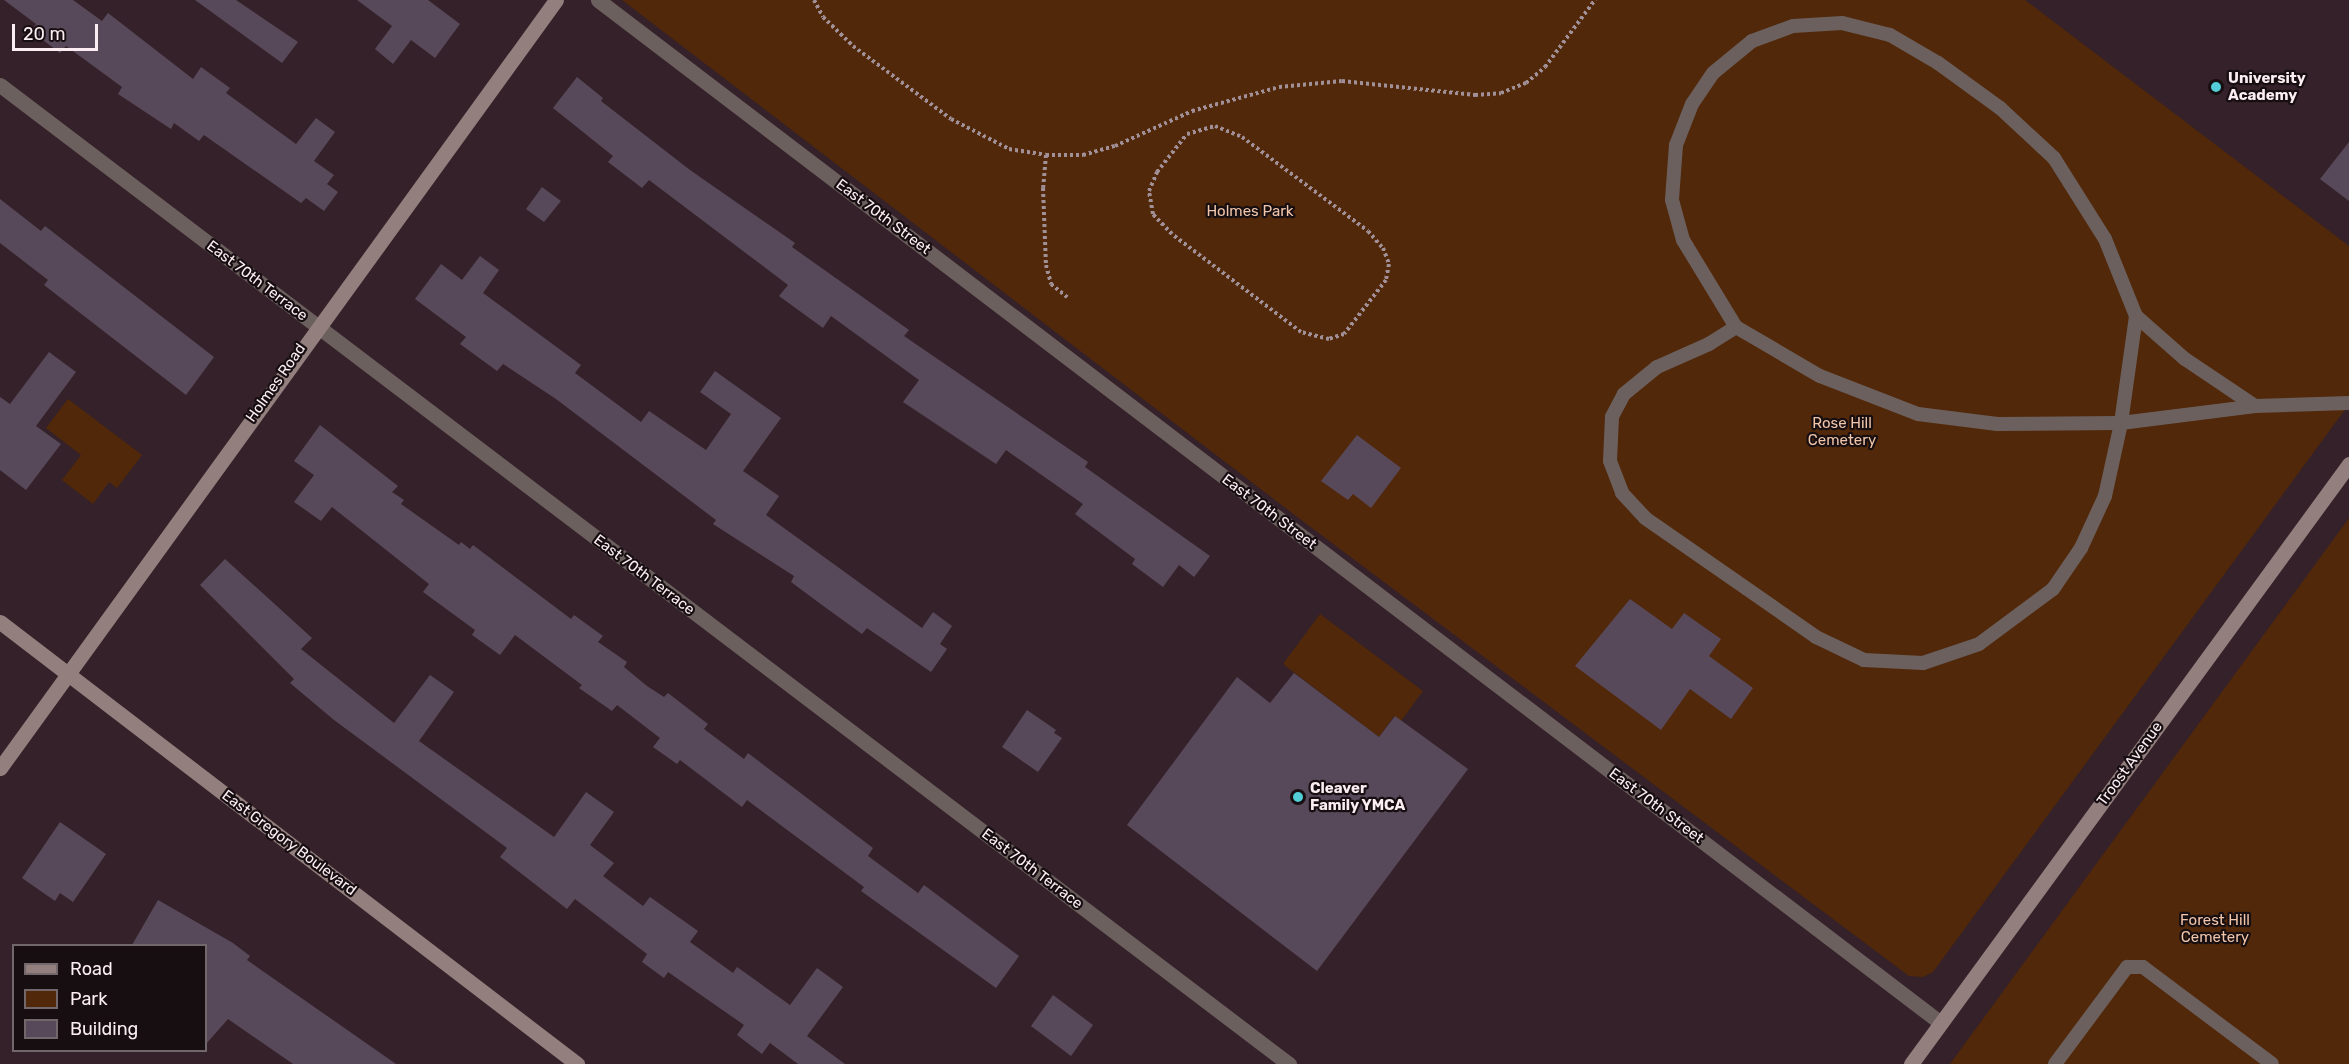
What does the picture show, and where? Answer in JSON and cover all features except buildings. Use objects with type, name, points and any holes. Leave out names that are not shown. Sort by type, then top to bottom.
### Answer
[{"type":"main road","name":"Holmes Road","points":[[0,768],[316,327],[556,0]]},
{"type":"main road","name":"Troost Avenue","points":[[1911,1064],[2349,464]]},
{"type":"main road","name":"East Gregory Boulevard","points":[[0,622],[577,1064]]},
{"type":"street","name":"East 70th Street","points":[[598,0],[1941,1023]]},
{"type":"street","name":"East 70th Terrace","points":[[0,85],[1290,1064]]},
{"type":"lane","points":[[2255,406],[2185,359],[2136,316],[2105,239],[2054,158],[2000,108],[1938,63],[1890,35],[1842,23],[1793,26],[1752,41],[1713,73],[1692,104],[1676,145],[1672,200],[1683,240],[1736,327],[1820,376],[1918,414],[1997,424],[2121,423],[2255,406],[2349,404]]},
{"type":"lane","points":[[1736,327],[1709,344],[1657,367],[1624,394],[1612,417],[1610,461],[1622,493],[1645,518],[1807,630],[1864,660],[1923,663],[1979,644],[2053,589],[2081,548],[2105,496],[2121,423],[2136,316]]},
{"type":"lane","points":[[2055,1064],[2127,968],[2143,968],[2272,1064]]},
{"type":"path","points":[[814,0],[824,17],[853,46],[951,119],[1009,149],[1046,155],[1083,155],[1152,131],[1192,111],[1298,85],[1342,81],[1475,95],[1501,93],[1526,83],[1545,67],[1595,0]]},
{"type":"path","points":[[1207,126],[1233,130],[1368,231],[1383,248],[1389,264],[1386,280],[1359,320],[1344,334],[1329,339],[1301,332],[1233,278],[1165,228],[1153,214],[1149,199],[1154,177],[1183,138],[1207,126]]},
{"type":"path","points":[[1046,155],[1043,188],[1046,265],[1051,284],[1067,297]]},
{"type":"green space","name":"Rose Hill Cemetery","points":[[622,0],[2025,0],[2349,246],[2349,404],[1933,972],[1923,977],[1909,976],[1292,513]]},
{"type":"green space","points":[[68,399],[142,455],[117,488],[109,482],[93,504],[62,480],[81,455],[46,428]]},
{"type":"green space","name":"Forest Hill Cemetery","points":[[2349,518],[2349,1064],[1950,1064]]},
{"type":"green space","points":[[1320,614],[1423,691],[1401,721],[1394,716],[1379,737],[1283,664]]},
{"type":"place","name":"University Academy","points":[[2216,87]]},
{"type":"place","name":"Cleaver Family YMCA","points":[[1298,797]]},
{"type":"park label","name":"Holmes Park","points":[[1250,212]]}]
